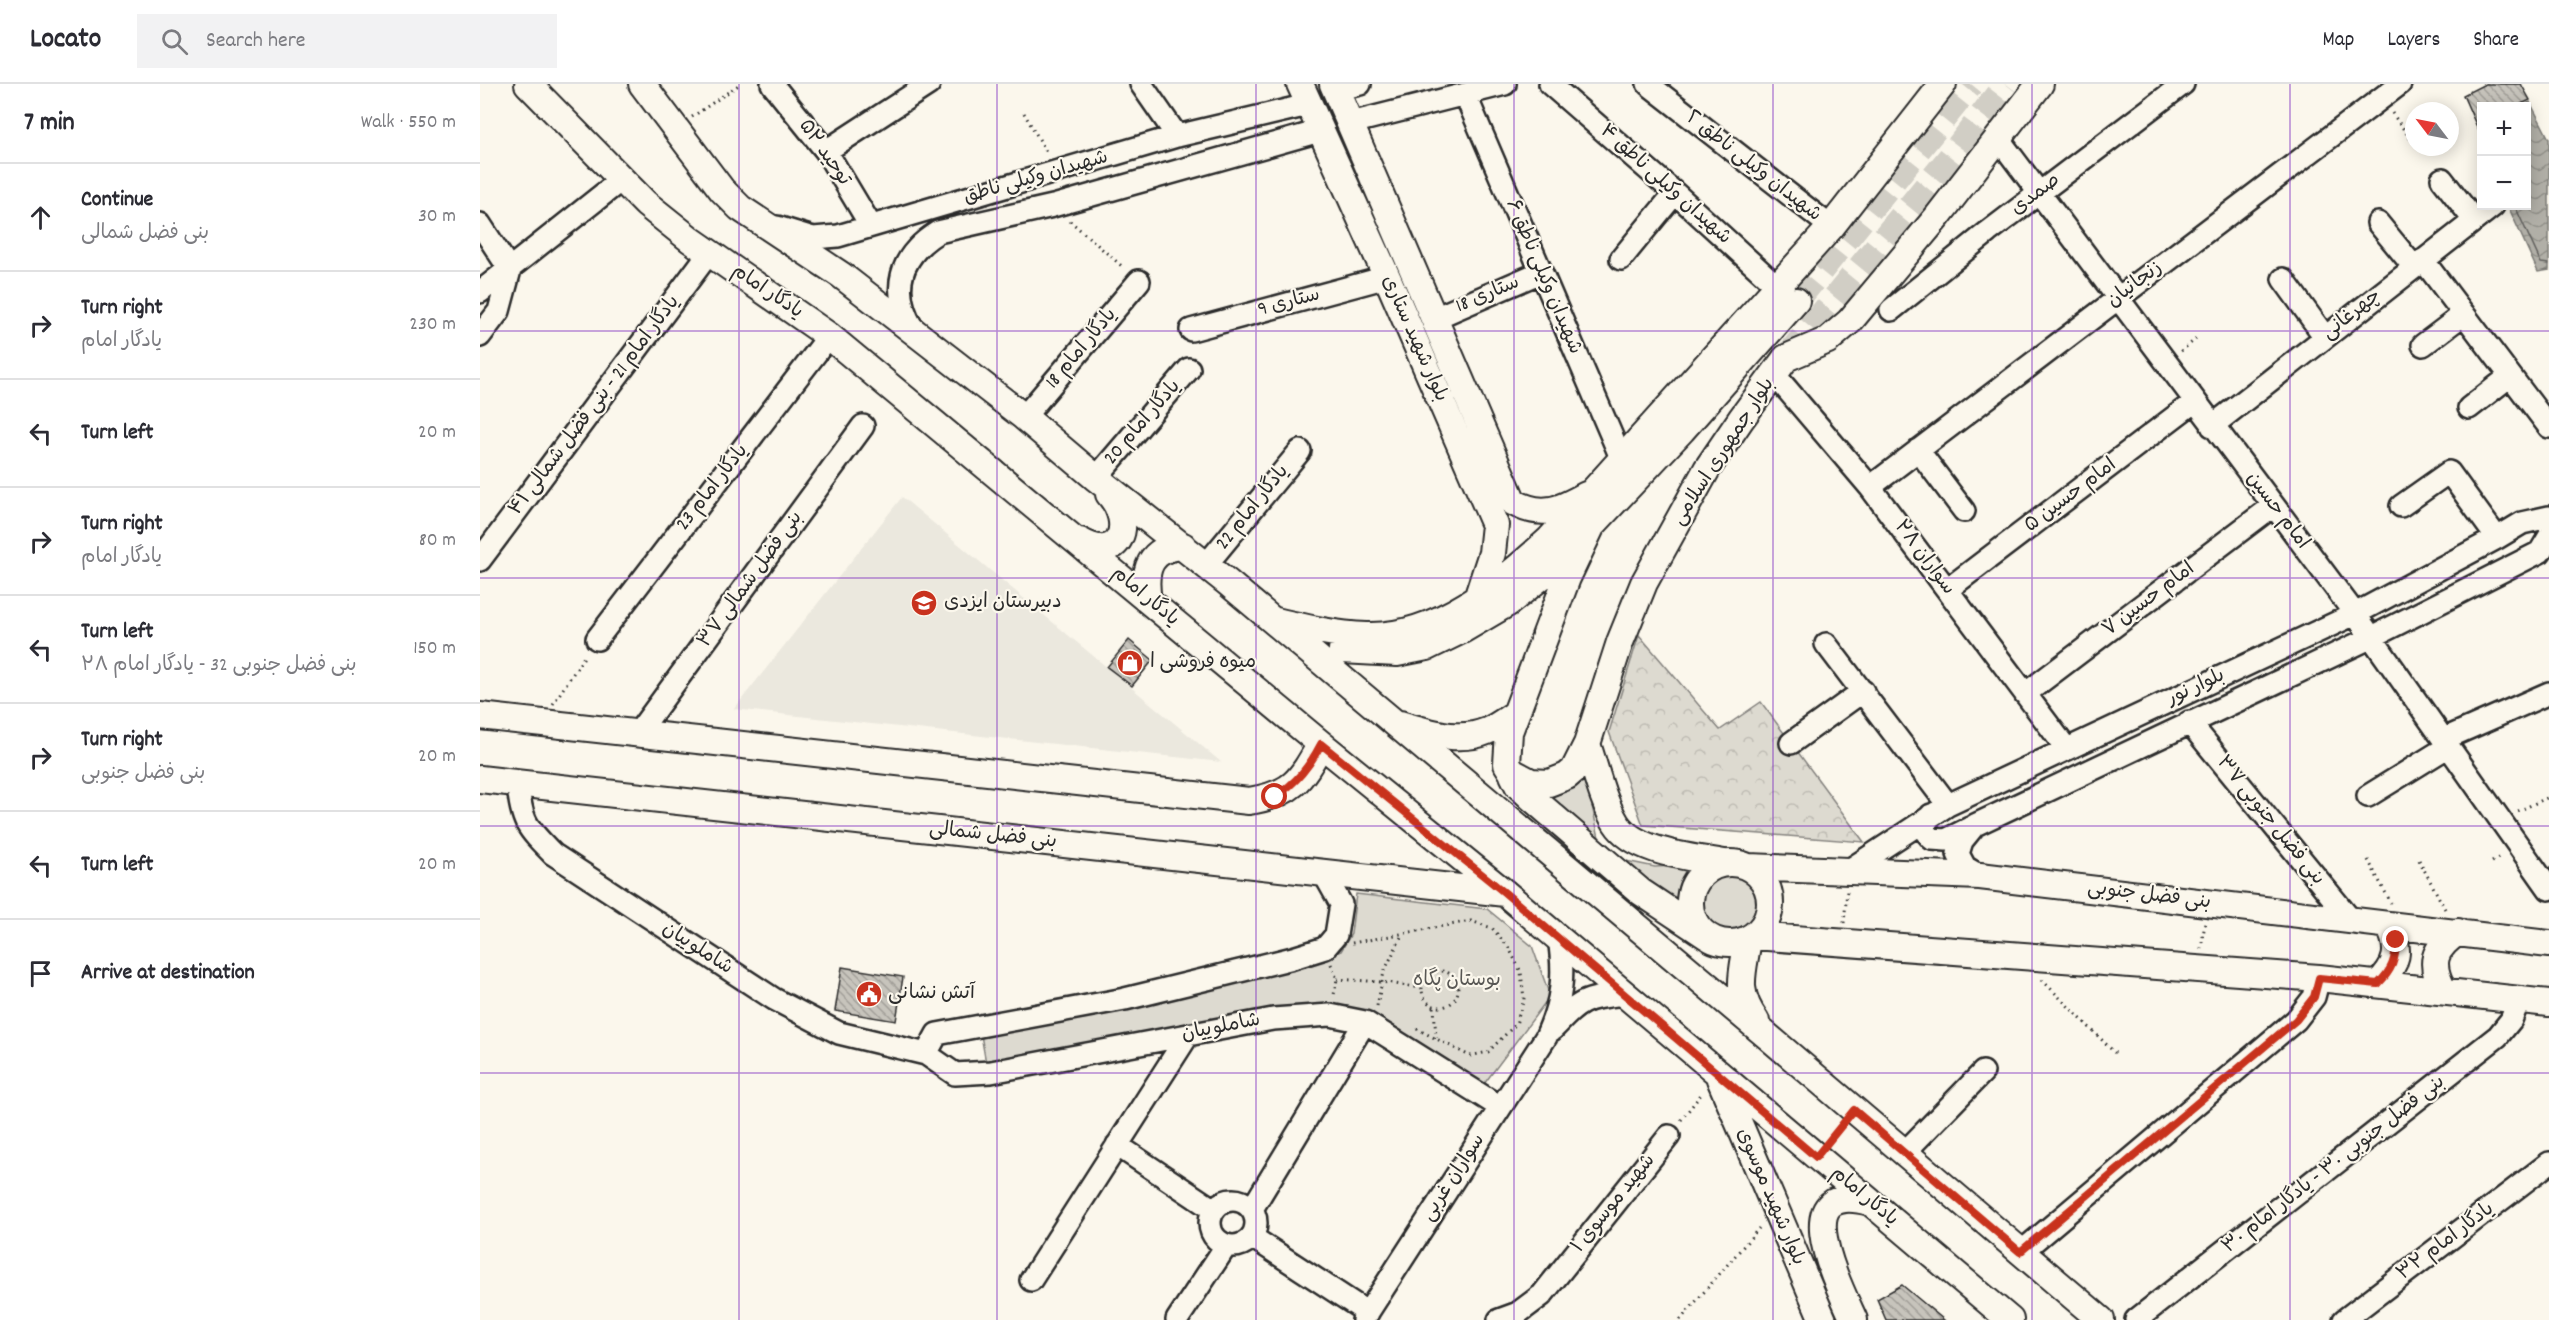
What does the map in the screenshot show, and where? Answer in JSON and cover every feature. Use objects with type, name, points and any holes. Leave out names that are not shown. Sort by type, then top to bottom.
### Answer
[{"type":"main road","name":"یادگار امام","points":[[528,84],[646,204],[709,253],[829,336],[1321,744],[1505,893],[2010,1320]]},
{"type":"main road","points":[[642,84],[722,190],[740,208],[841,275],[1024,417],[1096,478],[1183,546],[1765,1034],[2101,1320]]},
{"type":"main road","name":"بلوار جمهوری اسلامی","points":[[1293,637],[1336,650],[1365,653],[1397,653],[1427,647],[1508,603],[1551,568],[1682,430],[1787,295],[1831,227],[1943,84]]},
{"type":"main road","name":"بلوار جمهوری اسلامی","points":[[1512,772],[1531,782],[1550,783],[1567,776],[1574,770],[1587,744],[1620,642],[1644,583],[1707,469],[1780,366],[1828,340],[1850,321],[1938,216],[2040,84]]},
{"type":"main road","name":"بلوار شهید ستاری","points":[[1343,86],[1351,123],[1513,502]]},
{"type":"main road","name":"بلوار شهید ستاری","points":[[1304,95],[1387,277],[1495,525]]},
{"type":"main road","name":"بلوار جمهوری اسلامی","points":[[1272,620],[1326,632],[1369,636],[1410,630],[1444,617],[1477,599],[1509,576],[1549,540],[1622,460],[1787,295]]},
{"type":"main road","points":[[1072,537],[1094,549],[1104,550],[1113,547],[1123,530],[1124,522],[1119,504],[1096,478]]},
{"type":"main road","points":[[1513,502],[1527,510],[1539,512],[1566,506],[1594,491]]},
{"type":"main road","points":[[1477,599],[1492,553],[1495,525],[1502,530],[1512,529],[1518,522],[1519,514],[1513,502]]},
{"type":"main road","points":[[1593,523],[1567,578],[1512,723],[1506,755],[1518,785],[1533,800],[1641,892],[1707,936],[1730,943],[1750,937],[2319,978],[2549,1003]]},
{"type":"main road","points":[[1148,600],[1145,581],[1149,566],[1156,555],[1167,547],[1183,546]]},
{"type":"main road","points":[[480,716],[1250,801],[1275,797],[1293,785],[1309,767],[1321,744]]},
{"type":"main road","points":[[1391,722],[1436,734],[1466,737],[1512,723]]},
{"type":"main road","points":[[1587,744],[1607,804],[1620,829],[1638,842],[1656,849],[1736,865],[1759,875],[1767,886],[1771,900],[1769,914],[1763,926],[1750,937],[1741,986],[1743,999],[1765,1034]]},
{"type":"main road","name":"بنی فضل شمالی","points":[[480,779],[1505,893]]},
{"type":"main road","points":[[1707,936],[1697,926],[1692,914],[1690,901],[1693,887],[1700,876],[1711,867],[1736,865]]},
{"type":"main road","name":"بنی فضل جنوبی","points":[[1736,865],[1980,876],[2549,944]]},
{"type":"main road","points":[[2378,984],[2390,972],[2396,957],[2396,926]]},
{"type":"main road","points":[[2443,990],[2435,974],[2435,957],[2443,942],[2458,932]]},
{"type":"main road","name":"بلوار شهید موسوی","points":[[1717,1073],[1823,1320]]},
{"type":"main road","name":"بلوار شهید موسوی","points":[[1854,1320],[1822,1237],[1822,1223],[1827,1209],[1838,1201],[1850,1197],[1870,1202]]},
{"type":"street","name":"توحید ۵۲","points":[[772,84],[826,151],[871,226]]},
{"type":"street","points":[[826,151],[929,84]]},
{"type":"street","points":[[1141,84],[1177,136]]},
{"type":"street","points":[[1351,123],[1505,84]]},
{"type":"street","name":"شهیدان وکیلی ناطق ۴","points":[[1550,84],[1787,295]]},
{"type":"street","name":"شهیدان وکیلی ناطق ٢","points":[[1648,84],[1831,227]]},
{"type":"street","name":"صمدی","points":[[1891,310],[2038,194],[2184,84]]},
{"type":"street","name":"زنجانیان","points":[[1870,487],[2400,84]]},
{"type":"street","name":"شهیدان وکیلی ناطق ۶","points":[[1465,94],[1622,460]]},
{"type":"street","name":"شهیدان وکیلی ناطق","points":[[765,224],[813,238],[838,236],[1177,136],[1256,118],[1304,95]]},
{"type":"street","points":[[1256,118],[1265,130],[1264,143],[1260,148]]},
{"type":"street","name":"شهیدان وکیلی ناطق","points":[[915,332],[902,311],[900,279],[914,252],[924,240],[938,232],[1053,206],[1320,131]]},
{"type":"street","name":"امام حسین","points":[[1998,138],[2355,614],[2549,888]]},
{"type":"street","points":[[2442,179],[2474,220]]},
{"type":"street","points":[[480,292],[621,180]]},
{"type":"street","points":[[1621,259],[1675,193]]},
{"type":"street","name":"چهرغانی","points":[[2212,426],[2488,210]]},
{"type":"street","points":[[2378,223],[2419,263],[2464,314],[2549,427]]},
{"type":"street","points":[[480,224],[510,270],[499,311],[480,336]]},
{"type":"street","name":"یادگار امام 21 - بنی فضل شمالی ۴۱","points":[[480,560],[709,253]]},
{"type":"street","name":"ستاری 18","points":[[1435,318],[1541,272]]},
{"type":"street","name":"ستاری 9","points":[[1191,330],[1387,277]]},
{"type":"street","points":[[2283,279],[2325,337]]},
{"type":"street","name":"یادگار امام 18","points":[[1024,417],[1139,281]]},
{"type":"street","points":[[2422,345],[2464,314]]},
{"type":"street","name":"یادگار امام 23","points":[[597,639],[829,336]]},
{"type":"street","name":"سواران ۲۸","points":[[1780,366],[2066,748]]},
{"type":"street","name":"یادگار امام 20","points":[[1096,478],[1189,369]]},
{"type":"street","points":[[2469,408],[2510,376]]},
{"type":"street","name":"امام حسین ۵","points":[[1948,590],[2194,402]]},
{"type":"street","name":"بنی فضل شمالی ۳۷","points":[[638,733],[863,426]]},
{"type":"street","points":[[1918,450],[1964,511]]},
{"type":"street","name":"یادگار امام 22","points":[[1206,565],[1300,451]]},
{"type":"street","points":[[2401,506],[2449,472],[2497,538]]},
{"type":"street","name":"امام حسین ۷","points":[[2025,694],[2272,506]]},
{"type":"street","name":"بلوار نور","points":[[1849,870],[1940,810],[2066,748],[2355,614],[2522,523],[2549,517]]},
{"type":"street","name":"بلوار نور","points":[[1940,810],[1925,824],[1925,831],[1932,839],[1946,840],[2370,638],[2540,552],[2549,537]]},
{"type":"street","points":[[1826,644],[1863,692],[1940,810]]},
{"type":"street","points":[[1791,743],[1863,692]]},
{"type":"street","points":[[2368,796],[2446,743],[2549,693]]},
{"type":"street","name":"بنی فضل جنوبی ۳۷","points":[[2189,723],[2350,919]]},
{"type":"street","name":"شاملوییان","points":[[518,784],[520,808],[528,828],[553,854],[784,1004],[839,1033],[926,1054],[955,1074],[991,1072],[1273,1019],[1371,1015],[1500,1107]]},
{"type":"street","points":[[1975,825],[1962,841],[1958,854],[1965,867],[1980,876]]},
{"type":"street","points":[[926,1054],[937,1034],[1125,999],[1325,948],[1336,935],[1341,904],[1323,872]]},
{"type":"street","points":[[1546,1037],[1557,1013],[1561,993],[1563,966],[1559,939]]},
{"type":"street","points":[[2020,1252],[2296,1020],[2314,997],[2319,978]]},
{"type":"street","points":[[1546,1037],[1576,1006],[1590,998],[1624,994]]},
{"type":"street","name":"بنی فضل جنوبی ۳۰ - یادگار امام ۳۰","points":[[2136,1320],[2498,1036],[2511,1020],[2519,1000]]},
{"type":"street","points":[[1252,1209],[1371,1015]]},
{"type":"street","points":[[1031,1280],[1188,1035]]},
{"type":"street","name":"سواران غربی","points":[[1365,1316],[1546,1037]]},
{"type":"street","points":[[1904,1153],[1983,1072]]},
{"type":"street","name":"شهید موسوی ۱","points":[[1499,1320],[1518,1313],[1542,1295],[1669,1136]]},
{"type":"street","points":[[1117,1145],[1214,1210]]},
{"type":"street","name":"یادگار امام ۳۲","points":[[2344,1320],[2549,1163]]},
{"type":"street","points":[[1226,1201],[1240,1201],[1252,1209],[1256,1223],[1252,1237],[1240,1245],[1226,1246],[1214,1238],[1210,1224],[1214,1210],[1226,1201]]},
{"type":"street","points":[[1252,1237],[1365,1316]]},
{"type":"street","points":[[1177,1320],[1226,1246]]},
{"type":"path","points":[[676,128],[740,84]]},
{"type":"path","points":[[2381,98],[2405,131]]},
{"type":"path","points":[[1024,113],[1058,171]]},
{"type":"path","points":[[1053,206],[1139,281]]},
{"type":"path","points":[[540,722],[597,639]]},
{"type":"path","points":[[2500,820],[2549,797]]},
{"type":"path","points":[[2368,860],[2396,926]]},
{"type":"path","points":[[2419,860],[2458,932]]},
{"type":"path","points":[[1843,943],[1849,870]]},
{"type":"path","points":[[2198,969],[2208,903]]},
{"type":"path","points":[[1330,1015],[1337,979],[1325,948],[1470,921],[1492,928],[1509,948],[1521,972],[1524,999],[1516,1024],[1488,1052],[1470,1056],[1410,1026]]},
{"type":"path","points":[[1371,1015],[1384,972],[1402,935]]},
{"type":"path","points":[[1434,970],[1446,970],[1456,978],[1459,989],[1455,1000],[1446,1007],[1434,1006],[1425,1000],[1421,988],[1425,977],[1434,970]]},
{"type":"path","points":[[1337,979],[1382,982],[1421,988]]},
{"type":"path","points":[[2042,980],[2115,1053]]},
{"type":"path","points":[[1434,1006],[1436,1039]]},
{"type":"path","name":"شهید موسوی ۱","points":[[1669,1136],[1717,1073]]},
{"type":"path","points":[[1816,1157],[1854,1110]]},
{"type":"path","points":[[1680,1320],[1776,1209]]},
{"type":"shaded area","name":"دبیرستان ایزدی","points":[[902,497],[1221,762],[734,709]]},
{"type":"green space","points":[[1639,635],[1720,730],[1761,702],[1864,842],[1643,825],[1609,732]]},
{"type":"green space","points":[[1590,780],[1592,806],[1600,842],[1543,796]]},
{"type":"green space","points":[[1621,860],[1655,867],[1689,865],[1678,884],[1677,906]]},
{"type":"green space","points":[[1730,869],[1743,871],[1753,879],[1761,889],[1763,902],[1761,915],[1753,925],[1743,933],[1730,935],[1717,933],[1707,925],[1699,915],[1697,902],[1699,889],[1707,879],[1717,871]]},
{"type":"green space","name":"بوستان پگاه","points":[[1356,894],[1487,909],[1532,946],[1550,996],[1484,1084],[1366,1012],[1332,1005],[1244,1013],[986,1063],[981,1035],[1250,979],[1341,951],[1351,934]]},
{"type":"water","points":[[2531,104],[2549,139],[2549,270],[2538,272],[2510,210],[2531,210]]},
{"type":"building","points":[[2485,84],[2521,84],[2530,100],[2526,102],[2477,102],[2477,127],[2463,95]]},
{"type":"building","name":"میوه فروشی ا","points":[[1129,640],[1153,660],[1132,686],[1107,667]]},
{"type":"building","name":"آتش نشانی","points":[[842,967],[903,977],[896,1021],[835,1011]]},
{"type":"building","points":[[1902,1285],[1944,1320],[1886,1320],[1877,1299]]},
{"type":"tunnel","points":[[1796,301],[1971,84]]},
{"type":"tunnel","points":[[1786,358],[1949,159],[2006,84]]},
{"type":"place","name":"دبیرستان ایزدی","points":[[924,603]]},
{"type":"place","name":"میوه فروشی ا","points":[[1130,663]]},
{"type":"place","name":"آتش نشانی","points":[[869,994]]},
{"type":"route","points":[[1275,797],[1293,785],[1309,767],[1321,744],[1505,893],[1816,1157],[1854,1110],[2020,1252],[2296,1020],[2314,997],[2319,978],[2378,984],[2390,972],[2396,957],[2396,940]]}]
